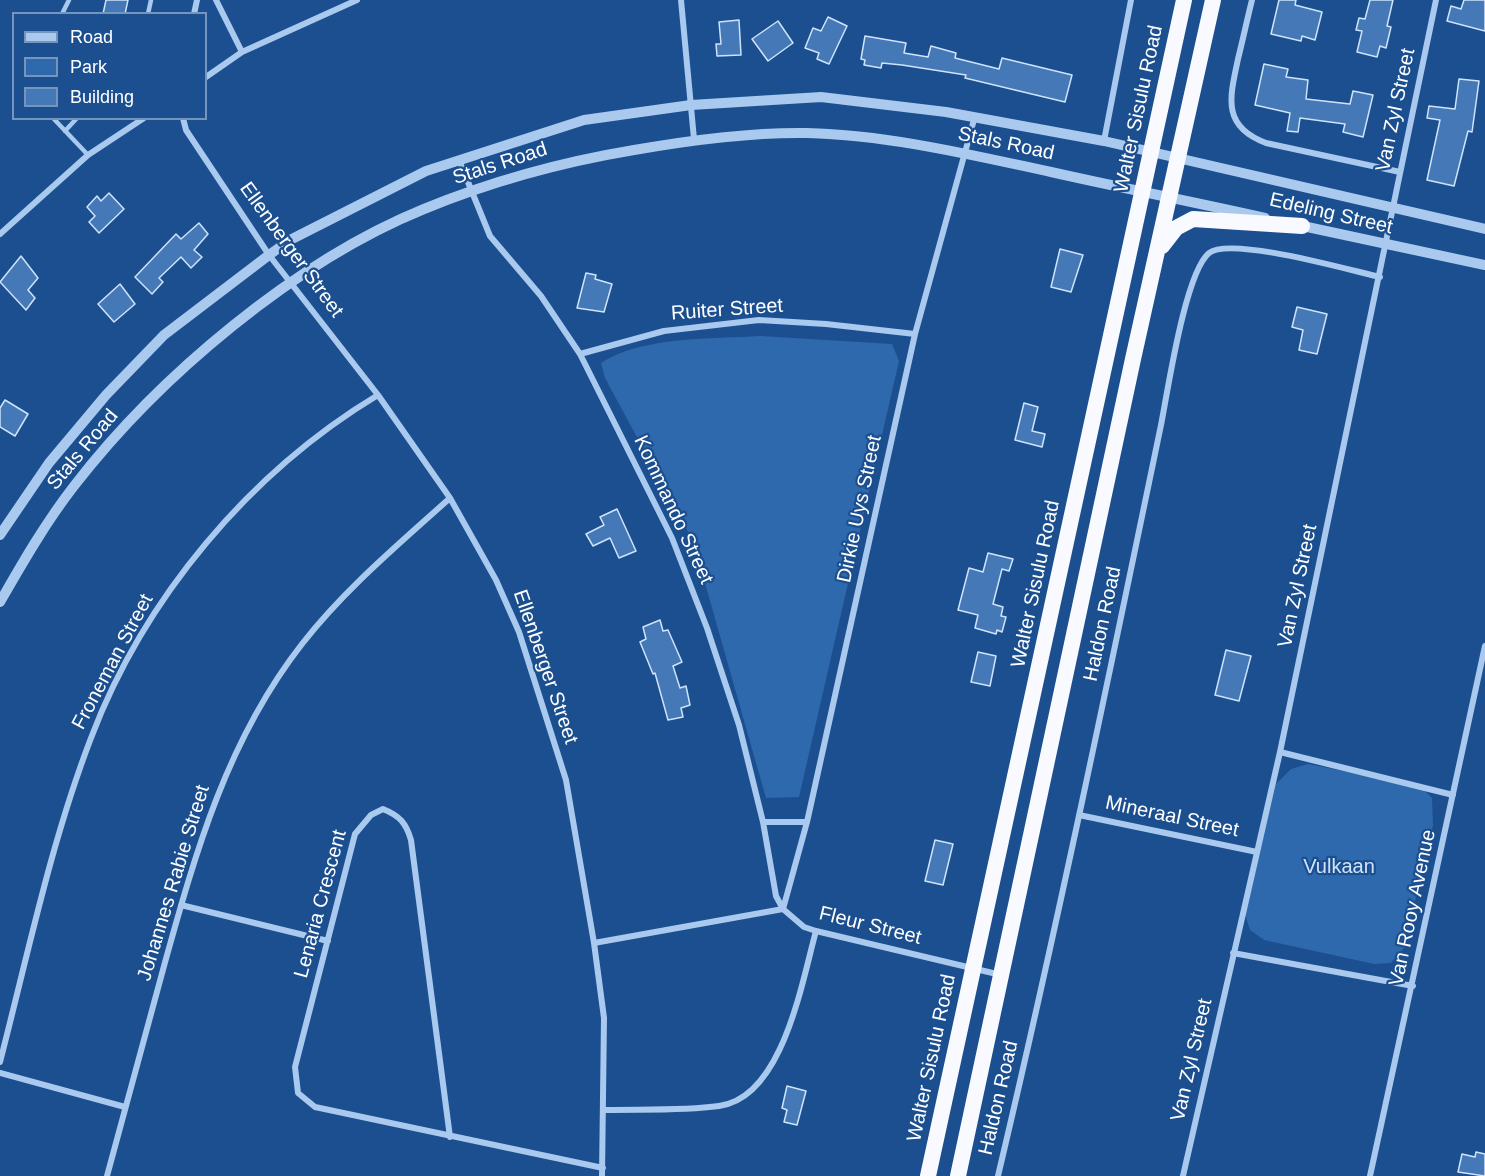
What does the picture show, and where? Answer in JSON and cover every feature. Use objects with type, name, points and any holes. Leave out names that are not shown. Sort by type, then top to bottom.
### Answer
[{"type":"highway","name":"Walter Sisulu Road","points":[[928,1176],[1184,0]]},
{"type":"highway","points":[[958,1176],[1119,424],[1213,0]]},
{"type":"highway","points":[[1158,252],[1176,228],[1193,219],[1302,226]]},
{"type":"highway","points":[[1093,420],[1119,424]]},
{"type":"highway","points":[[1063,559],[1089,564]]},
{"type":"highway","points":[[1019,759],[1046,766]]},
{"type":"highway","points":[[945,1099],[973,1105]]},
{"type":"street","points":[[216,0],[242,52]]},
{"type":"street","points":[[207,76],[242,52],[357,0]]},
{"type":"street","points":[[681,0],[694,140]]},
{"type":"street","points":[[1104,141],[1131,0]]},
{"type":"street","points":[[1252,0],[1230,96],[1237,124],[1255,139],[1266,143],[1400,172]]},
{"type":"street","name":"Van Zyl Street","points":[[1183,1176],[1280,752],[1436,0]]},
{"type":"street","name":"Stals Road","points":[[0,535],[49,463],[106,395],[164,335],[290,240],[426,171],[458,159],[584,120],[691,105],[821,97],[975,116],[1179,158]]},
{"type":"street","name":"Dirkie Uys Street","points":[[783,909],[807,822],[915,334],[975,116]]},
{"type":"street","points":[[0,234],[88,155],[141,120]]},
{"type":"street","name":"Ellenberger Street","points":[[184,120],[186,130],[269,255],[378,395],[450,498],[496,580],[519,632],[566,780],[594,943],[604,1018],[605,1110],[602,1176]]},
{"type":"street","name":"Stals Road","points":[[0,602],[27,554],[113,438],[200,354],[290,282],[423,209],[537,169],[694,140],[807,133],[871,139],[966,153],[1170,196]]},
{"type":"street","name":"Edeling Street","points":[[1179,158],[1485,229]]},
{"type":"street","name":"Kommando Street","points":[[458,159],[490,236],[541,296],[580,354],[672,538],[708,628],[739,725],[763,822],[776,896],[783,909]]},
{"type":"street","name":"Edeling Street","points":[[1170,196],[1485,265]]},
{"type":"street","name":"Haldon Road","points":[[998,1176],[1079,814],[1174,362],[1198,268],[1209,253],[1229,246],[1278,254],[1380,277]]},
{"type":"street","name":"Ruiter Street","points":[[580,354],[664,331],[759,320],[826,324],[915,334]]},
{"type":"street","name":"Froneman Street","points":[[0,1062],[68,804],[91,736],[143,634],[188,567],[261,484],[345,415],[378,395]]},
{"type":"street","name":"Johannes Rabie Street","points":[[107,1176],[181,905],[212,805],[253,718],[281,674],[329,610],[450,498]]},
{"type":"street","name":"Van Rooy Avenue","points":[[1370,1176],[1485,646]]},
{"type":"street","points":[[1280,752],[1453,795]]},
{"type":"street","name":"Lenaria Crescent","points":[[450,1137],[411,840],[406,824],[397,815],[383,809],[371,815],[355,834],[295,1067],[298,1093],[315,1107],[450,1137],[603,1168]]},
{"type":"street","name":"Mineraal Street","points":[[1079,814],[1257,852]]},
{"type":"street","points":[[763,822],[807,822]]},
{"type":"street","points":[[181,905],[328,941]]},
{"type":"street","points":[[594,943],[783,909]]},
{"type":"street","name":"Fleur Street","points":[[783,909],[804,927],[816,931],[1001,975]]},
{"type":"street","points":[[605,1110],[722,1106],[741,1097],[757,1084],[770,1070],[789,1028],[816,931]]},
{"type":"street","points":[[1233,953],[1413,986]]},
{"type":"street","points":[[0,1073],[125,1107]]},
{"type":"lane","points":[[55,120],[88,155]]},
{"type":"lane","points":[[64,131],[75,120]]},
{"type":"green space","points":[[760,336],[892,344],[899,361],[799,797],[766,798],[693,541],[605,378],[601,363],[618,354],[657,343]]},
{"type":"green space","name":"Vulkaan","points":[[1308,764],[1420,786],[1432,798],[1433,825],[1404,948],[1391,963],[1374,964],[1264,940],[1250,930],[1245,914],[1276,784],[1291,769]]},
{"type":"building","points":[[106,0],[128,0],[125,12],[103,12]]},
{"type":"building","points":[[1279,0],[1296,0],[1295,5],[1322,12],[1315,40],[1302,36],[1301,41],[1271,34]]},
{"type":"building","points":[[1370,0],[1393,0],[1387,26],[1391,27],[1386,48],[1380,46],[1377,57],[1357,52],[1362,31],[1356,30],[1359,18],[1365,19]]},
{"type":"building","points":[[1464,0],[1485,0],[1485,31],[1447,21],[1451,6],[1461,9]]},
{"type":"building","points":[[828,17],[847,26],[829,64],[817,59],[819,53],[805,48],[813,28],[821,31]]},
{"type":"building","points":[[739,20],[741,55],[717,56],[716,44],[721,44],[719,22]]},
{"type":"building","points":[[778,21],[793,43],[768,61],[752,39]]},
{"type":"building","points":[[865,36],[906,43],[904,53],[928,57],[931,46],[956,53],[955,58],[999,69],[1002,58],[1072,75],[1065,102],[965,78],[966,75],[882,63],[881,68],[864,65],[865,60],[861,59]]},
{"type":"building","points":[[1264,64],[1288,69],[1286,77],[1308,80],[1306,99],[1350,104],[1353,91],[1373,95],[1363,137],[1343,132],[1345,124],[1300,118],[1298,132],[1287,131],[1290,113],[1255,105]]},
{"type":"building","points":[[1459,79],[1479,81],[1472,132],[1468,131],[1454,186],[1427,180],[1440,120],[1427,118],[1429,106],[1455,109]]},
{"type":"building","points":[[109,193],[124,209],[99,233],[89,222],[95,216],[87,207],[97,196],[101,201]]},
{"type":"building","points":[[199,223],[208,234],[194,250],[202,257],[191,268],[181,257],[159,278],[163,282],[152,294],[135,277],[176,234],[181,239]]},
{"type":"building","points":[[1060,249],[1083,255],[1071,292],[1051,287]]},
{"type":"building","points":[[21,256],[38,278],[28,290],[35,298],[26,310],[0,282]]},
{"type":"building","points":[[586,273],[596,275],[595,279],[612,284],[604,312],[577,308]]},
{"type":"building","points":[[120,284],[135,304],[114,322],[98,304]]},
{"type":"building","points":[[1297,307],[1327,314],[1317,354],[1299,350],[1303,330],[1292,327]]},
{"type":"building","points":[[5,400],[28,414],[15,436],[0,427],[0,408]]},
{"type":"building","points":[[1024,403],[1038,407],[1032,431],[1045,434],[1042,447],[1015,440]]},
{"type":"building","points":[[617,509],[636,551],[619,558],[610,538],[593,546],[586,534],[604,525],[600,517]]},
{"type":"building","points":[[988,553],[1013,559],[1009,571],[1002,569],[993,604],[1003,607],[1001,616],[1006,617],[1002,632],[997,630],[996,634],[975,628],[978,615],[958,610],[969,568],[983,572]]},
{"type":"building","points":[[660,620],[663,631],[668,630],[682,662],[673,666],[680,688],[686,686],[690,705],[681,708],[683,717],[668,720],[655,673],[653,674],[640,642],[646,639],[643,627]]},
{"type":"building","points":[[1226,650],[1251,656],[1239,701],[1215,695]]},
{"type":"building","points":[[978,652],[996,656],[990,686],[971,682]]},
{"type":"building","points":[[935,840],[953,844],[943,885],[925,881]]},
{"type":"building","points":[[787,1086],[806,1091],[797,1125],[784,1122],[787,1110],[782,1108]]},
{"type":"building","points":[[1476,1152],[1485,1154],[1485,1176],[1458,1172],[1462,1154],[1475,1157]]}]
